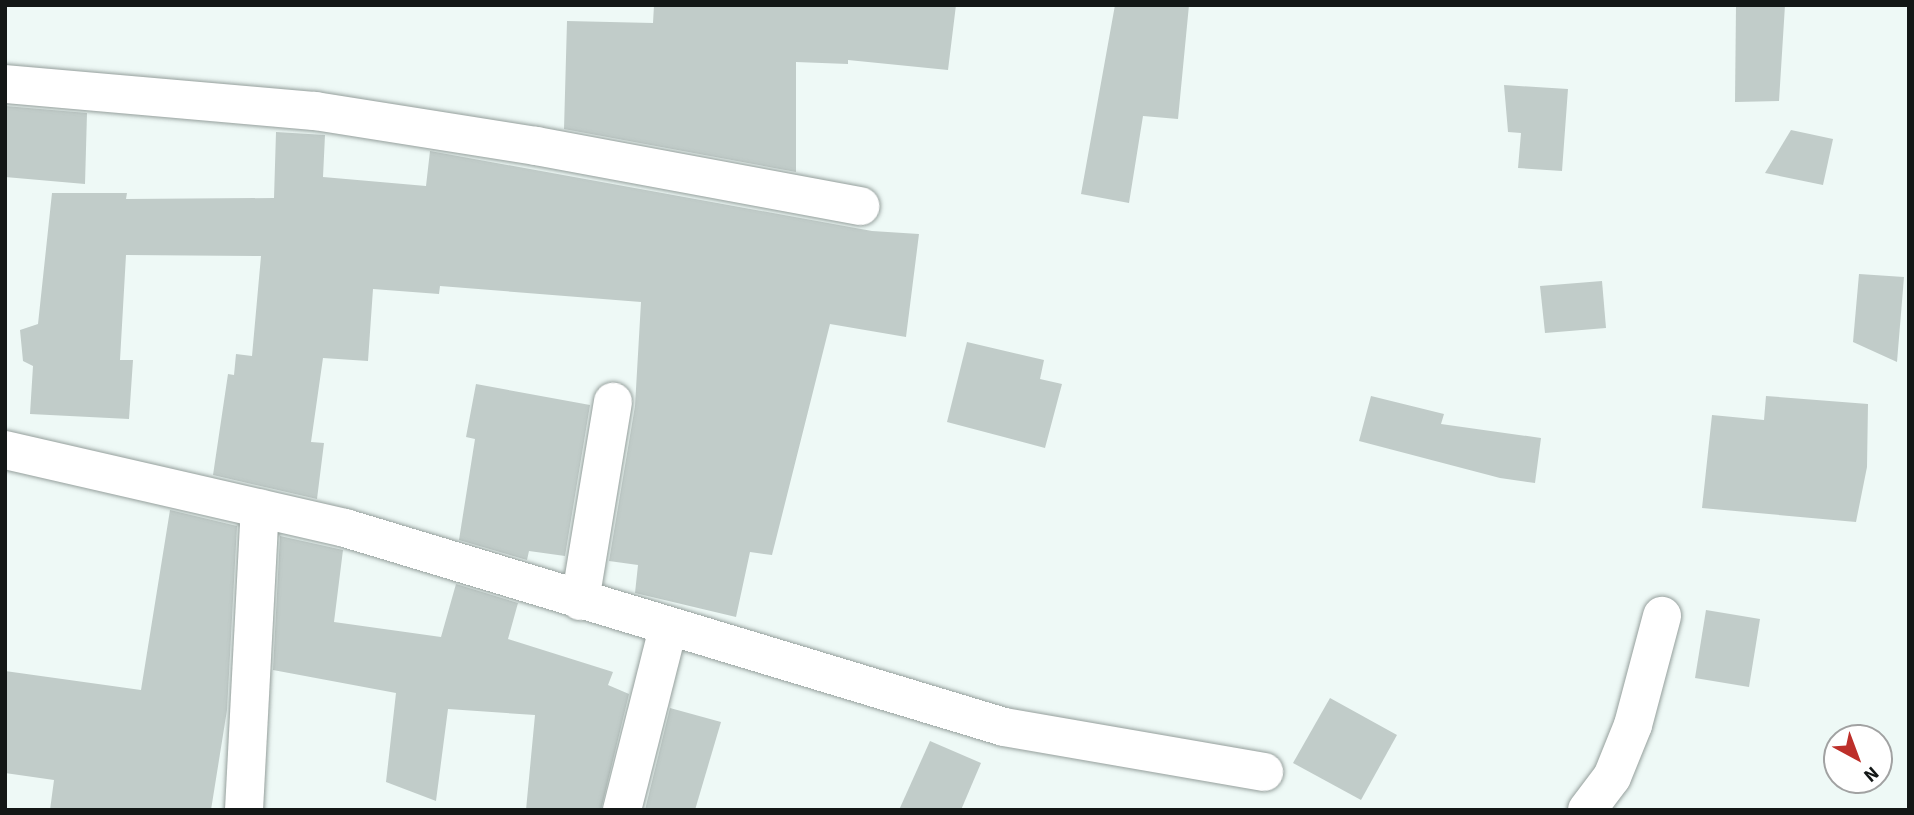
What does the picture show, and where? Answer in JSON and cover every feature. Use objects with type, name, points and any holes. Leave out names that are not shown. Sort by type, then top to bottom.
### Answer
[{"type":"street","points":[[5,84],[316,111],[536,146],[862,206]]},
{"type":"street","points":[[580,601],[613,402]]},
{"type":"street","points":[[5,450],[345,528],[668,628],[1004,727],[1264,772]]},
{"type":"street","points":[[244,810],[260,508]]},
{"type":"street","points":[[1587,810],[1612,777],[1633,725],[1662,616]]},
{"type":"street","points":[[622,810],[668,628]]},
{"type":"building","points":[[654,5],[956,5],[948,70],[848,60],[848,64],[796,62],[796,172],[564,129],[567,21],[653,23]]},
{"type":"building","points":[[1115,5],[1189,5],[1178,119],[1143,116],[1129,203],[1081,194]]},
{"type":"building","points":[[1736,5],[1785,5],[1779,101],[1735,102]]},
{"type":"building","points":[[1504,85],[1568,89],[1562,171],[1518,168],[1521,133],[1508,132]]},
{"type":"building","points":[[5,106],[87,113],[85,184],[5,177]]},
{"type":"building","points":[[1791,130],[1833,139],[1823,185],[1765,173]]},
{"type":"building","points":[[276,132],[325,135],[323,177],[426,186],[430,151],[872,231],[919,234],[906,337],[830,324],[772,555],[750,552],[736,617],[635,593],[638,565],[609,561],[635,406],[641,302],[440,286],[439,294],[373,289],[368,361],[323,358],[311,442],[324,443],[317,499],[213,475],[228,374],[234,375],[236,354],[252,356],[261,256],[126,255],[120,360],[133,360],[129,419],[30,414],[33,366],[23,361],[20,330],[38,324],[52,193],[127,193],[126,199],[274,198]]},
{"type":"building","points":[[1859,274],[1904,277],[1897,362],[1853,342]]},
{"type":"building","points":[[1602,281],[1606,328],[1545,333],[1540,286]]},
{"type":"building","points":[[967,342],[1044,360],[1040,379],[1062,384],[1045,448],[947,422]]},
{"type":"building","points":[[476,384],[590,405],[565,556],[529,551],[527,560],[459,540],[475,439],[466,437]]},
{"type":"building","points":[[1371,396],[1444,414],[1441,424],[1541,438],[1535,483],[1500,478],[1359,441]]},
{"type":"building","points":[[1766,396],[1868,404],[1867,467],[1856,522],[1702,508],[1712,415],[1764,420]]},
{"type":"building","points":[[170,510],[237,526],[227,710],[211,810],[50,810],[54,780],[5,773],[5,671],[141,690]]},
{"type":"building","points":[[280,536],[343,550],[334,622],[441,637],[456,584],[518,603],[508,639],[613,672],[608,685],[629,694],[601,810],[526,810],[535,715],[448,709],[436,801],[386,782],[396,693],[273,670]]},
{"type":"building","points":[[1706,610],[1760,619],[1749,687],[1695,678]]},
{"type":"building","points":[[1330,698],[1397,735],[1361,800],[1293,763]]},
{"type":"building","points":[[670,708],[721,722],[695,810],[645,810]]},
{"type":"building","points":[[930,741],[981,763],[961,810],[899,810]]}]
